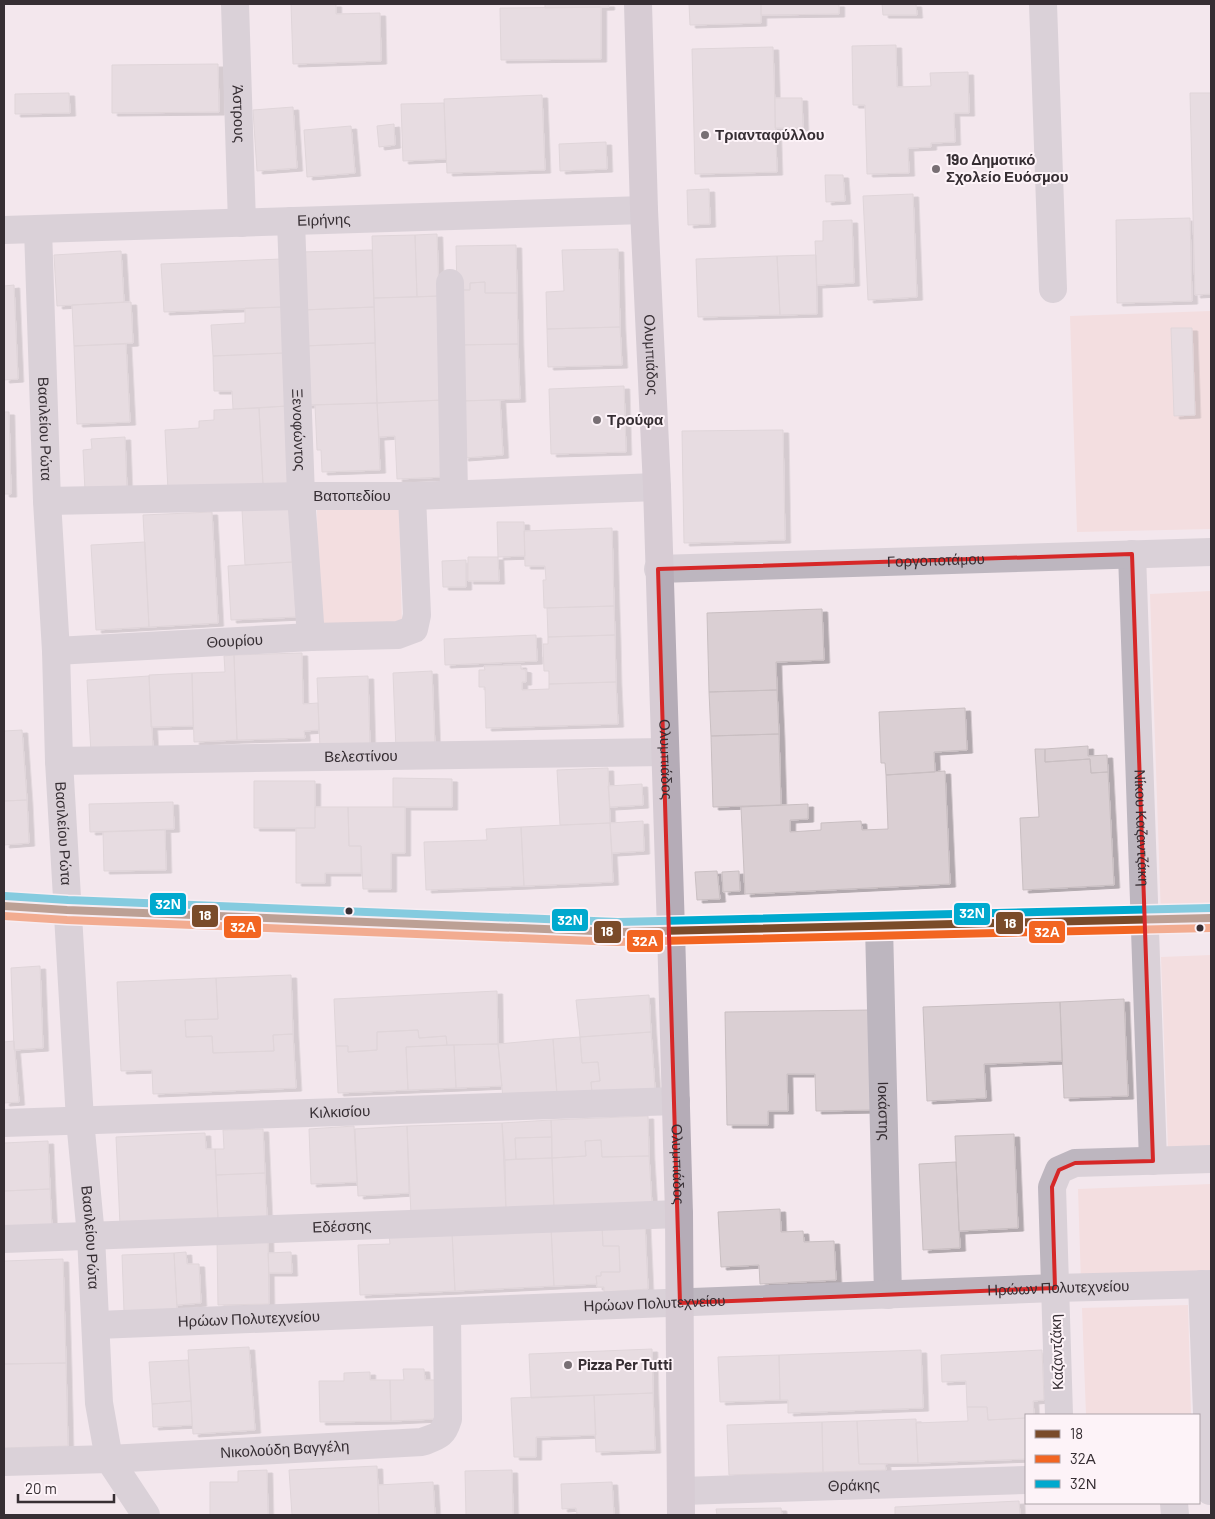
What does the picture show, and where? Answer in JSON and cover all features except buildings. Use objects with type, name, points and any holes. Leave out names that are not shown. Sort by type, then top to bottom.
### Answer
[{"type":"street","name":"Άστρους","points":[[235,4],[242,223]]},
{"type":"street","name":"Ολυμπιάδος","points":[[638,4],[644,210],[657,487],[658,569],[676,1101],[681,1503]]},
{"type":"street","points":[[1044,4],[1053,289]]},
{"type":"street","name":"Ειρήνης","points":[[4,230],[644,210]]},
{"type":"street","name":"Ξενοφώντος","points":[[292,221],[302,496],[311,637]]},
{"type":"street","name":"Βασιλείου Ρώτα","points":[[38,229],[47,501],[56,651],[59,761],[80,1120],[91,1236],[99,1403],[108,1459],[146,1515]]},
{"type":"street","points":[[450,283],[454,494]]},
{"type":"street","name":"Βατοπεδίου","points":[[47,501],[302,496],[412,496],[657,487]]},
{"type":"street","name":"Θουρίου","points":[[56,651],[311,637],[398,635],[414,630],[417,615],[412,496]]},
{"type":"street","name":"Γοργοποτάμου","points":[[658,569],[1211,552]]},
{"type":"street","name":"Νίκου Καζαντζάκη","points":[[1132,554],[1152,1161]]},
{"type":"street","name":"Βελεστίνου","points":[[59,761],[665,752]]},
{"type":"street","points":[[4,906],[570,931],[671,931],[1211,918]]},
{"type":"street","name":"Ιοκάστης","points":[[879,926],[888,1295]]},
{"type":"street","name":"Κιλκισίου","points":[[4,1123],[676,1101]]},
{"type":"street","points":[[1056,1288],[1052,1187],[1059,1170],[1075,1162],[1211,1159]]},
{"type":"street","name":"Εδέσσης","points":[[4,1239],[678,1214]]},
{"type":"street","points":[[1206,1491],[1207,1284]]},
{"type":"street","name":"Ηρώων Πολυτεχνείου","points":[[96,1325],[1056,1288],[1207,1284]]},
{"type":"street","name":"Καζαντζάκη","points":[[1056,1288],[1059,1414]]},
{"type":"street","name":"Νικολούδη Βαγγέλη","points":[[4,1462],[108,1459],[422,1442],[440,1436],[445,1428],[449,1410],[446,1312]]},
{"type":"street","name":"Θράκης","points":[[681,1503],[1025,1480]]},
{"type":"highlighted area","points":[[1132,554],[1153,1161],[1075,1163],[1059,1170],[1052,1187],[1055,1288],[680,1303],[658,569]]},
{"type":"shaded area","points":[[1211,311],[1211,529],[1077,532],[1070,316]]},
{"type":"shaded area","points":[[399,507],[402,626],[319,629],[317,510]]},
{"type":"shaded area","points":[[1211,591],[1211,915],[1161,916],[1150,594]]},
{"type":"shaded area","points":[[1211,955],[1211,1146],[1168,1148],[1161,957]]},
{"type":"shaded area","points":[[1211,1184],[1211,1278],[1081,1283],[1078,1189]]},
{"type":"shaded area","points":[[1188,1305],[1191,1414],[1086,1414],[1082,1308]]},
{"type":"transit line","name":"32Ν","points":[[5,896],[618,922],[1211,908]]},
{"type":"transit line","name":"18","points":[[4,906],[618,932],[1211,918]]},
{"type":"transit line","name":"32Α","points":[[4,916],[618,942],[1211,928]]},
{"type":"place","name":"Τριανταφύλλου","points":[[705,135]]},
{"type":"place","name":"19ο Δημοτικό Σχολείο Ευόσμου","points":[[936,169]]},
{"type":"place","name":"Τρούφα","points":[[597,420]]},
{"type":"place","name":"Pizza Per Tutti","points":[[568,1365]]}]
